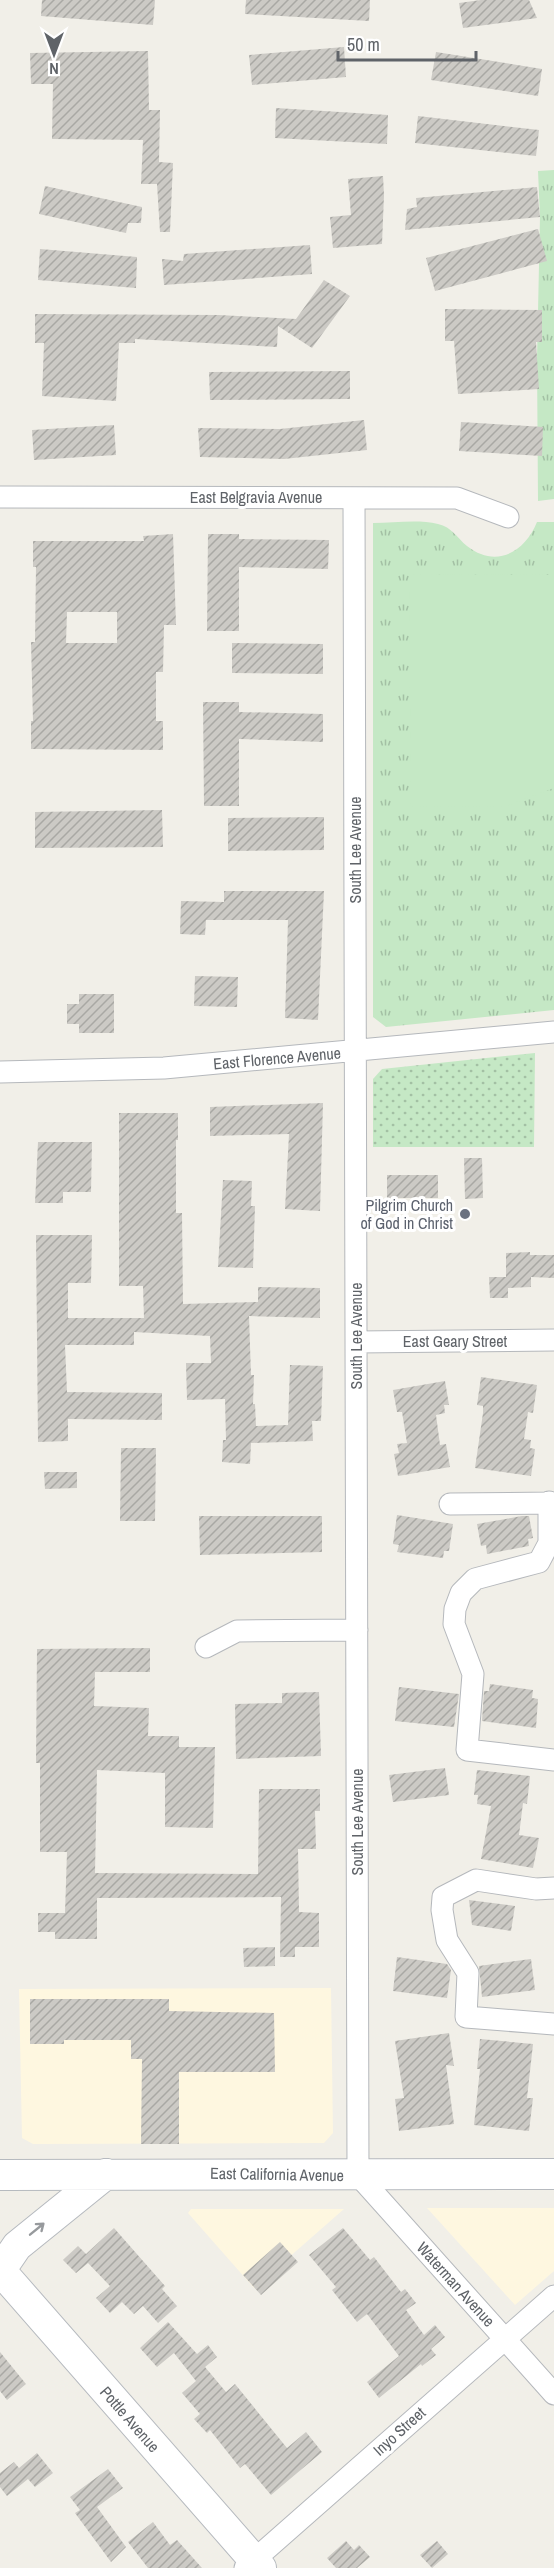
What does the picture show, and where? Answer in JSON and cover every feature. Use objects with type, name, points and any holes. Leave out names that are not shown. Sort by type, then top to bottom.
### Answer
[{"type":"main road","points":[[1,2272],[17,2246],[106,2174]]},
{"type":"main road","name":"East California Avenue","points":[[0,2175],[554,2174]]},
{"type":"main road","name":"Pottle Avenue","points":[[1,2272],[253,2565]]},
{"type":"street","name":"East Belgravia Avenue","points":[[0,497],[457,498],[508,517]]},
{"type":"street","name":"South Lee Avenue","points":[[354,498],[358,2175]]},
{"type":"street","name":"East Florence Avenue","points":[[0,1072],[165,1068],[554,1032]]},
{"type":"street","name":"East Geary Street","points":[[356,1342],[554,1340]]},
{"type":"street","points":[[450,1504],[551,1502],[549,1543],[539,1562],[475,1579],[461,1593],[455,1610],[454,1624],[473,1674],[467,1750],[554,1760]]},
{"type":"street","points":[[206,1647],[237,1631],[357,1630]]},
{"type":"street","points":[[554,1888],[536,1889],[476,1880],[443,1897],[442,1911],[447,1940],[468,1973],[466,2017],[554,2024]]},
{"type":"street","name":"Waterman Avenue","points":[[358,2175],[554,2394]]},
{"type":"street","name":"Inyo Street","points":[[253,2565],[504,2338],[554,2296]]},
{"type":"shaded area","points":[[331,1988],[333,2133],[324,2143],[33,2144],[22,2138],[19,1989]]},
{"type":"shaded area","points":[[427,2208],[554,2208],[554,2271],[515,2305]]},
{"type":"shaded area","points":[[191,2209],[344,2209],[254,2288],[188,2213]]},
{"type":"green space","points":[[554,170],[554,499],[538,501],[537,359],[540,217],[538,171]]},
{"type":"green space","points":[[414,521],[443,525],[478,553],[499,556],[508,554],[525,542],[537,522],[554,522],[554,1010],[386,1027],[373,1017],[373,523]]},
{"type":"green space","points":[[409,574],[554,575],[554,788],[503,807],[411,806]]},
{"type":"green space","points":[[535,1053],[534,1147],[373,1147],[373,1079],[382,1069]]},
{"type":"building","points":[[42,0],[155,0],[153,25],[41,16]]},
{"type":"building","points":[[246,0],[370,0],[369,21],[245,14]]},
{"type":"building","points":[[481,0],[529,0],[537,18],[463,28],[459,3]]},
{"type":"building","points":[[344,47],[346,77],[252,85],[249,55]]},
{"type":"building","points":[[148,51],[149,110],[160,110],[159,162],[173,163],[170,232],[160,232],[157,184],[141,184],[143,140],[52,139],[53,84],[31,84],[30,53]]},
{"type":"building","points":[[436,52],[542,69],[538,96],[431,80]]},
{"type":"building","points":[[276,108],[388,115],[387,144],[275,138]]},
{"type":"building","points":[[418,116],[539,130],[536,156],[415,143]]},
{"type":"building","points":[[383,176],[382,244],[333,248],[330,217],[351,215],[348,179]]},
{"type":"building","points":[[45,186],[142,207],[141,223],[128,223],[126,233],[39,214]]},
{"type":"building","points":[[537,187],[540,217],[405,230],[407,209],[417,207],[416,198]]},
{"type":"building","points":[[538,229],[547,261],[435,291],[426,258]]},
{"type":"building","points":[[310,245],[312,274],[164,285],[162,259],[183,261],[184,254]]},
{"type":"building","points":[[40,249],[137,257],[136,288],[38,280]]},
{"type":"building","points":[[324,280],[350,296],[312,348],[278,326],[277,347],[135,339],[135,343],[119,343],[116,401],[42,396],[44,343],[35,343],[35,314],[219,315],[296,319]]},
{"type":"building","points":[[445,309],[542,310],[542,342],[536,342],[539,389],[458,394],[454,341],[445,341]]},
{"type":"building","points":[[350,371],[350,399],[210,400],[209,372]]},
{"type":"building","points":[[364,420],[367,450],[284,459],[200,457],[198,428],[280,429]]},
{"type":"building","points":[[461,422],[543,427],[542,456],[459,451]]},
{"type":"building","points":[[114,425],[116,455],[34,460],[32,430]]},
{"type":"building","points":[[173,534],[176,625],[164,625],[163,672],[156,672],[156,721],[163,721],[163,750],[31,749],[31,721],[33,721],[31,642],[35,642],[36,567],[33,567],[33,541],[144,541],[143,536]],"holes":[[[67,612],[117,612],[117,643],[66,643]]]},
{"type":"building","points":[[208,534],[239,534],[239,539],[329,540],[328,569],[239,567],[239,631],[207,631]]},
{"type":"building","points":[[232,643],[323,644],[323,674],[232,673]]},
{"type":"building","points":[[203,702],[239,702],[239,712],[323,714],[323,742],[239,739],[239,806],[204,806]]},
{"type":"building","points":[[162,810],[163,847],[35,848],[35,812]]},
{"type":"building","points":[[324,817],[324,850],[228,851],[228,818]]},
{"type":"building","points":[[224,891],[324,891],[318,1020],[285,1018],[288,920],[206,920],[205,935],[180,934],[181,901],[224,902]]},
{"type":"building","points":[[195,976],[238,977],[237,1007],[194,1006]]},
{"type":"building","points":[[79,994],[114,994],[114,1033],[79,1033],[79,1024],[67,1024],[67,1004],[79,1004]]},
{"type":"building","points":[[323,1103],[320,1211],[285,1209],[289,1134],[210,1136],[210,1107]]},
{"type":"building","points":[[119,1113],[178,1113],[176,1213],[182,1213],[183,1304],[258,1302],[258,1287],[320,1288],[320,1318],[249,1316],[256,1426],[288,1425],[290,1365],[323,1366],[321,1421],[312,1421],[313,1441],[251,1443],[250,1464],[222,1462],[223,1440],[226,1440],[225,1399],[187,1400],[186,1363],[211,1363],[210,1336],[134,1332],[134,1345],[65,1345],[67,1392],[162,1393],[162,1420],[68,1419],[68,1441],[38,1442],[36,1235],[92,1235],[91,1283],[68,1283],[68,1318],[144,1318],[143,1286],[119,1286]]},
{"type":"building","points":[[38,1142],[92,1142],[91,1192],[63,1192],[63,1203],[35,1203]]},
{"type":"building","points":[[464,1158],[482,1158],[483,1198],[465,1199]]},
{"type":"building","points":[[387,1175],[438,1175],[438,1198],[387,1198]]},
{"type":"building","points":[[223,1180],[252,1181],[251,1206],[255,1206],[253,1268],[218,1267]]},
{"type":"building","points":[[530,1252],[530,1255],[554,1255],[554,1278],[531,1277],[531,1287],[508,1288],[508,1298],[490,1298],[489,1277],[506,1277],[506,1253]]},
{"type":"building","points":[[481,1377],[537,1385],[533,1413],[528,1412],[524,1439],[531,1440],[530,1448],[535,1449],[531,1476],[475,1468],[483,1413],[483,1406],[477,1405]]},
{"type":"building","points":[[445,1381],[449,1405],[444,1405],[445,1413],[436,1415],[440,1445],[446,1444],[450,1467],[398,1476],[394,1454],[399,1453],[397,1444],[407,1443],[402,1412],[397,1412],[393,1390]]},
{"type":"building","points":[[121,1448],[156,1448],[155,1521],[120,1521]]},
{"type":"building","points":[[44,1472],[77,1472],[77,1488],[45,1489]]},
{"type":"building","points":[[397,1515],[453,1524],[449,1551],[444,1551],[443,1558],[397,1552],[399,1545],[393,1544]]},
{"type":"building","points":[[199,1516],[322,1516],[322,1552],[200,1555]]},
{"type":"building","points":[[529,1516],[533,1538],[528,1539],[529,1546],[487,1554],[486,1545],[481,1546],[477,1524]]},
{"type":"building","points":[[150,1648],[150,1672],[95,1672],[94,1706],[149,1708],[148,1736],[179,1736],[179,1747],[215,1747],[213,1828],[165,1827],[165,1773],[97,1770],[95,1873],[258,1874],[259,1789],[320,1789],[320,1811],[315,1811],[316,1849],[298,1849],[299,1912],[319,1913],[319,1947],[295,1947],[295,1957],[280,1957],[281,1897],[97,1898],[97,1939],[55,1939],[55,1932],[38,1932],[38,1913],[65,1913],[67,1852],[40,1852],[40,1763],[36,1763],[37,1649]]},
{"type":"building","points":[[490,1684],[533,1690],[532,1698],[538,1699],[536,1728],[482,1721],[484,1691],[489,1691]]},
{"type":"building","points":[[399,1687],[459,1694],[454,1727],[395,1721]]},
{"type":"building","points":[[319,1692],[321,1756],[236,1759],[235,1704],[282,1703],[282,1693]]},
{"type":"building","points":[[445,1768],[449,1795],[393,1802],[389,1775]]},
{"type":"building","points":[[477,1770],[530,1776],[527,1804],[523,1803],[519,1835],[539,1838],[533,1868],[481,1859],[491,1806],[477,1804],[478,1795],[474,1795]]},
{"type":"building","points":[[469,1900],[515,1906],[511,1931],[472,1925]]},
{"type":"building","points":[[275,1947],[275,1966],[244,1967],[243,1948]]},
{"type":"building","points":[[397,1957],[447,1964],[451,1970],[447,1998],[393,1991]]},
{"type":"building","points":[[531,1959],[535,1990],[482,1997],[479,1966]]},
{"type":"building","points":[[30,1999],[169,1999],[169,2011],[274,2013],[275,2072],[179,2072],[179,2144],[141,2144],[142,2059],[131,2059],[131,2040],[64,2040],[64,2044],[30,2044]]},
{"type":"building","points":[[449,2033],[454,2066],[446,2065],[454,2124],[399,2131],[395,2099],[404,2098],[395,2041]]},
{"type":"building","points":[[480,2039],[533,2044],[527,2098],[533,2098],[529,2131],[474,2125],[480,2069],[477,2069]]},
{"type":"building","points":[[114,2228],[165,2286],[162,2289],[177,2306],[158,2323],[143,2306],[134,2314],[122,2302],[110,2313],[96,2298],[110,2286],[88,2263],[76,2273],[63,2260],[78,2246],[86,2254]]},
{"type":"building","points":[[343,2228],[370,2260],[374,2257],[401,2292],[405,2289],[416,2303],[406,2310],[424,2335],[435,2325],[445,2337],[431,2349],[436,2355],[422,2366],[421,2364],[379,2398],[367,2382],[399,2356],[367,2314],[357,2322],[332,2290],[336,2287],[309,2255]]},
{"type":"building","points":[[280,2242],[298,2262],[261,2295],[243,2275]]},
{"type":"building","points":[[168,2322],[197,2354],[208,2345],[217,2357],[205,2367],[226,2392],[235,2384],[287,2448],[306,2432],[322,2452],[271,2495],[245,2464],[240,2468],[210,2430],[207,2433],[194,2419],[200,2414],[182,2393],[196,2381],[174,2353],[157,2367],[140,2348]]},
{"type":"building","points":[[0,2352],[26,2384],[7,2400],[0,2391]]},
{"type":"building","points":[[37,2453],[53,2473],[35,2487],[28,2479],[7,2496],[0,2487],[0,2473],[14,2462],[19,2468]]},
{"type":"building","points":[[108,2469],[123,2488],[97,2507],[126,2547],[111,2562],[75,2513],[80,2510],[70,2497]]},
{"type":"building","points":[[153,2522],[170,2545],[177,2540],[202,2568],[148,2568],[128,2542]]},
{"type":"building","points":[[346,2541],[354,2550],[359,2545],[370,2557],[357,2568],[336,2568],[327,2558]]},
{"type":"building","points":[[437,2541],[448,2554],[432,2568],[420,2555]]},
{"type":"place","name":"Pilgrim Church of God in Christ","points":[[465,1214]]}]
